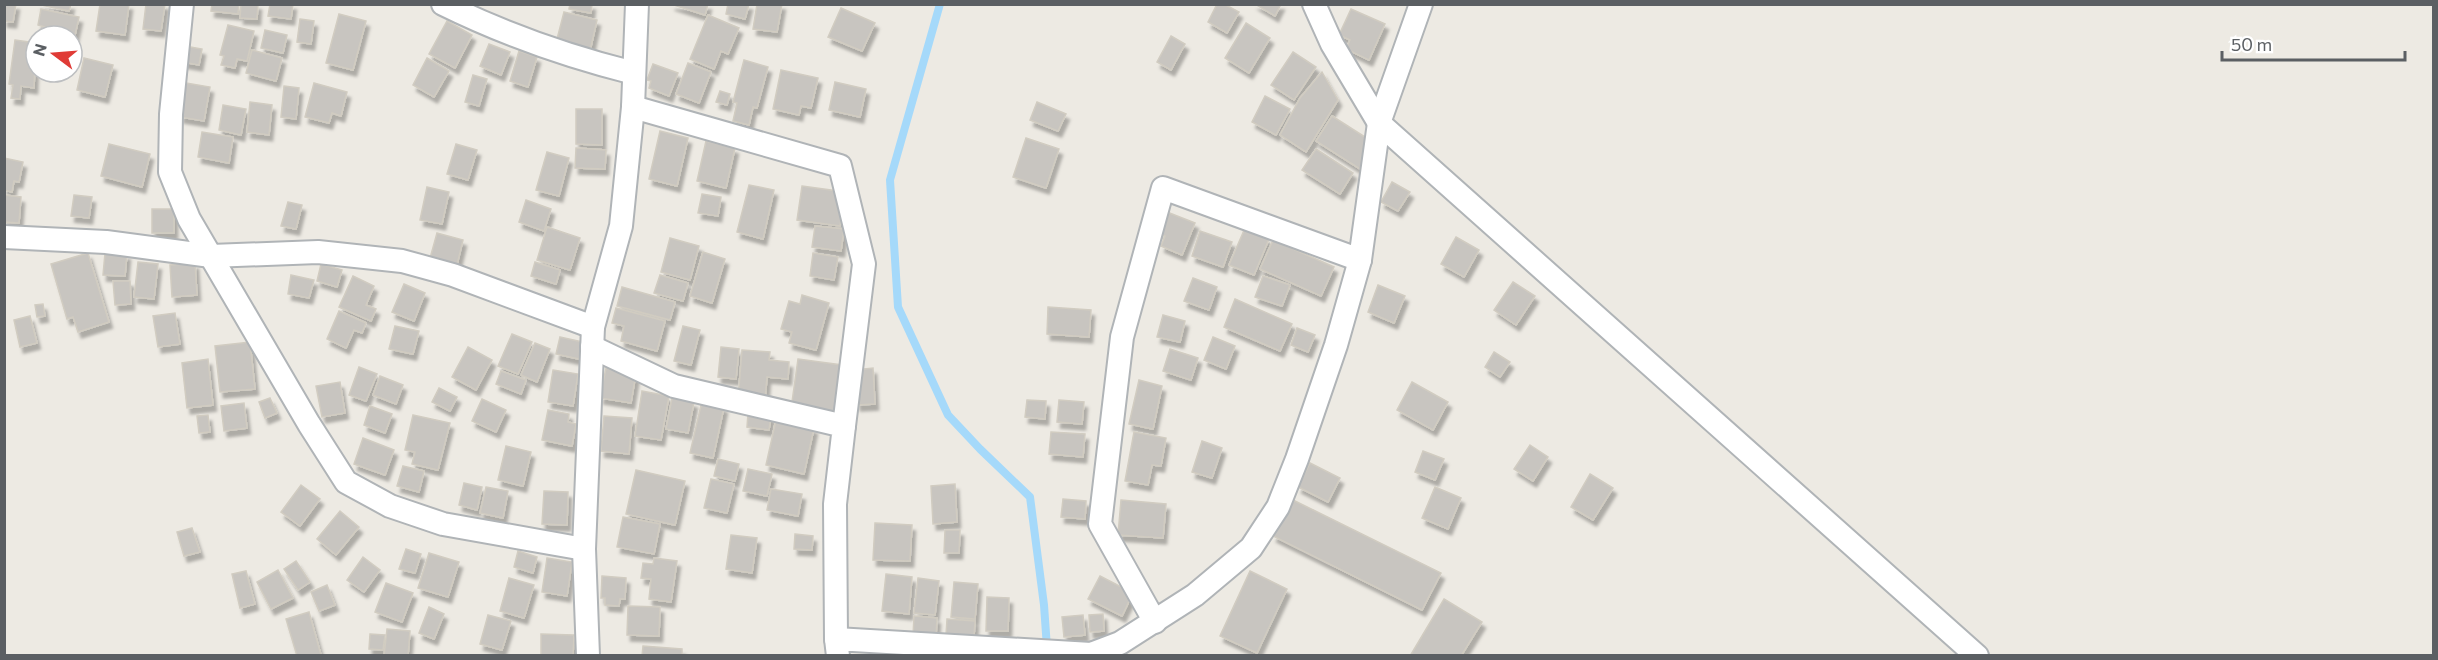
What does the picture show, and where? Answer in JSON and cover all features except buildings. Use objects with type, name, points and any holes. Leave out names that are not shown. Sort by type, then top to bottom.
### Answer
[{"type":"street","points":[[182,4],[171,114],[170,172],[189,219],[309,424],[346,482],[390,506],[443,524],[584,549]]},
{"type":"street","points":[[443,4],[495,30],[574,58],[634,73]]},
{"type":"street","points":[[588,656],[584,549],[592,337],[621,226],[633,107],[637,4]]},
{"type":"street","points":[[1314,4],[1332,44],[1379,123],[1977,656]]},
{"type":"street","points":[[633,107],[840,166],[864,264],[835,504],[837,647],[998,648],[1092,655],[1120,643],[1195,596],[1251,548],[1278,507],[1336,345],[1360,260],[1379,123],[1421,4]]},
{"type":"street","points":[[1155,622],[1100,524],[1122,337],[1163,188],[1360,260]]},
{"type":"street","points":[[4,237],[106,242],[211,256],[318,252],[402,261],[453,275],[592,337],[674,386],[844,426]]},
{"type":"waterway","points":[[940,4],[890,180],[898,307],[948,415],[1030,497],[1044,605],[1047,648]]}]
